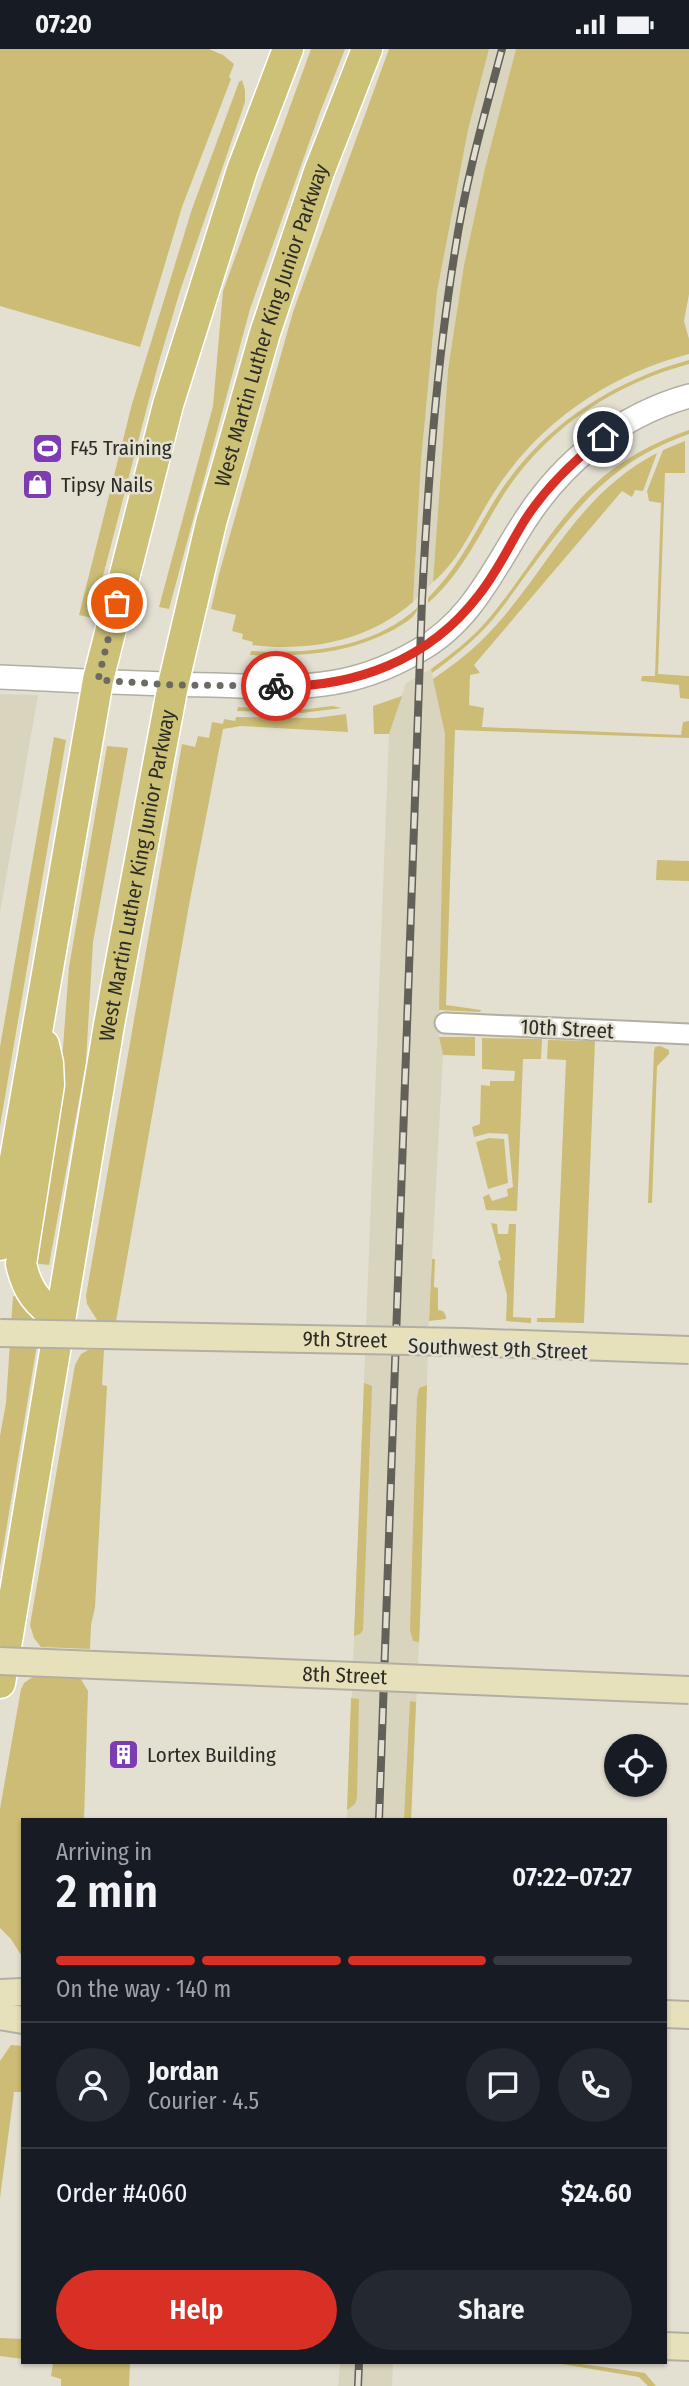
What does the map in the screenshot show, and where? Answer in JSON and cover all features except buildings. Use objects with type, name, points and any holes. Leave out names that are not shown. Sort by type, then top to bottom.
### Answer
[{"type":"main road","points":[[0,1245],[98,680],[168,405],[242,170],[288,49]]},
{"type":"main road","name":"West Martin Luther King Junior Parkway","points":[[1,1663],[111,1011],[173,685],[215,509],[265,333],[319,172],[367,49]]},
{"type":"main road","points":[[39,1021],[48,1063],[49,1085],[21,1264],[25,1283],[34,1297],[44,1309],[60,1318]]},
{"type":"main road","name":"9th Street","points":[[0,1333],[436,1342],[689,1353]]},
{"type":"main road","name":"8th Street","points":[[1,1663],[689,1690]]},
{"type":"main road","points":[[0,1993],[21,1992]]},
{"type":"main road","points":[[667,2014],[689,2015]]},
{"type":"main road","points":[[0,2016],[21,2020]]},
{"type":"main road","points":[[667,2346],[689,2347]]},
{"type":"street","points":[[0,677],[289,687],[324,684],[386,668],[420,650],[457,620],[477,598],[524,522],[548,488],[571,464],[603,437],[633,419],[666,403],[689,397]]},
{"type":"street","name":"10th Street","points":[[444,1023],[689,1034]]},
{"type":"street","name":"Southwest 9th Street","points":[[60,1318],[92,1333],[117,1339],[689,1353]]},
{"type":"shaded area","points":[[0,49],[209,49],[234,64],[229,77],[231,79],[182,207],[140,347],[0,306]]},
{"type":"shaded area","points":[[311,49],[345,49],[250,309],[169,609],[159,607],[213,406],[223,291]]},
{"type":"shaded area","points":[[389,49],[489,49],[468,130],[437,292],[421,461],[413,602],[377,626],[337,641],[295,647],[252,645],[253,642],[242,639],[243,634],[232,631],[236,615],[211,609],[219,574],[293,312]]},
{"type":"shaded area","points":[[489,49],[516,49],[485,168],[464,265],[448,370],[433,582],[413,602],[421,461],[437,292],[468,130]]},
{"type":"shaded area","points":[[516,49],[689,49],[689,294],[684,321],[689,339],[689,354],[659,363],[603,389],[553,424],[511,468],[459,552],[433,582],[448,370],[464,265],[485,168]]},
{"type":"shaded area","points":[[242,80],[245,102],[180,291],[158,365],[92,618],[79,615],[132,404],[192,209]]},
{"type":"shaded area","points":[[689,360],[689,364],[634,383],[609,397],[584,412],[540,449],[504,494],[451,579],[428,603],[428,598],[459,560],[500,492],[537,446],[559,426],[607,393],[661,369]]},
{"type":"shaded area","points":[[689,430],[689,434],[661,445],[637,459],[595,491],[560,530],[486,627],[432,673],[431,669],[484,624],[563,518],[593,486],[638,453]]},
{"type":"shaded area","points":[[685,441],[685,473],[665,473],[658,674],[689,676],[689,699],[680,698],[679,685],[641,681],[642,676],[655,676],[661,503],[649,501],[647,491],[663,450]]},
{"type":"shaded area","points":[[657,453],[643,491],[635,490],[632,497],[622,491],[474,665],[480,673],[470,675],[469,705],[484,708],[482,727],[681,735],[683,722],[689,721],[689,738],[455,730],[446,1005],[481,1010],[439,1010],[445,734],[433,679],[457,662],[503,618],[580,516],[602,493],[627,471]]},
{"type":"shaded area","points":[[418,607],[406,622],[360,644],[306,654],[250,655],[251,651],[318,649],[361,640],[400,621]]},
{"type":"shaded area","points":[[431,669],[445,734],[439,1037],[443,1055],[429,1315],[411,1818],[347,1818],[389,734],[406,683]]},
{"type":"shaded area","points":[[0,694],[38,695],[0,913]]},
{"type":"shaded area","points":[[402,696],[389,734],[374,734],[373,706]]},
{"type":"shaded area","points":[[332,706],[342,708],[302,713],[237,711],[238,707],[299,710]]},
{"type":"shaded area","points":[[346,714],[348,732],[241,726],[223,729],[189,905],[116,1321],[97,1320],[87,1304],[86,1296],[182,744],[195,747],[198,736],[209,738],[212,722],[223,724],[224,719],[235,721],[236,717],[316,718]]},
{"type":"shaded area","points":[[54,737],[66,740],[0,1126],[0,1047]]},
{"type":"shaded area","points":[[107,746],[128,748],[93,942],[86,1062],[49,1265],[33,1263],[61,1074],[69,967]]},
{"type":"shaded area","points":[[657,860],[689,861],[689,881],[656,880]]},
{"type":"shaded area","points":[[439,1037],[475,1037],[475,1056],[443,1055]]},
{"type":"shaded area","points":[[482,1038],[542,1039],[541,1059],[523,1059],[517,1211],[486,1210],[483,1197],[489,1194],[492,1201],[508,1196],[507,1189],[513,1187],[508,1134],[489,1133],[474,1137],[472,1127],[480,1124],[481,1085],[490,1086],[490,1081],[514,1081],[515,1071],[482,1069]]},
{"type":"shaded area","points":[[548,1040],[595,1041],[584,1323],[537,1322],[537,1318],[555,1318],[566,1060],[547,1059]]},
{"type":"shaded area","points":[[655,1047],[669,1050],[669,1054],[657,1066],[652,1203],[648,1203],[654,1051]]},
{"type":"shaded area","points":[[489,1138],[504,1139],[508,1183],[488,1189],[476,1142]]},
{"type":"shaded area","points":[[491,1223],[497,1224],[498,1234],[508,1234],[509,1224],[516,1224],[513,1317],[531,1318],[531,1323],[506,1321],[507,1295]]},
{"type":"shaded area","points":[[432,1259],[435,1259],[434,1287],[438,1288],[438,1310],[443,1311],[446,1319],[429,1321]]},
{"type":"shaded area","points":[[13,1296],[23,1298],[41,1321],[0,1567],[0,1436],[6,1403]]},
{"type":"shaded area","points":[[88,1350],[104,1350],[102,1385],[107,1386],[95,1607],[90,1649],[41,1647],[34,1638],[30,1625],[75,1365],[81,1354]]},
{"type":"shaded area","points":[[364,1383],[372,1386],[363,1630],[354,1636]]},
{"type":"shaded area","points":[[427,1385],[419,1642],[413,1641],[410,1630],[417,1397],[419,1388]]},
{"type":"shaded area","points":[[37,1674],[79,1676],[88,1691],[84,1818],[21,1818],[21,1955],[0,1928],[0,1809],[24,1683]]},
{"type":"shaded area","points":[[351,1698],[359,1699],[357,1798],[355,1804],[347,1810]]},
{"type":"shaded area","points":[[410,1701],[416,1702],[411,1818],[404,1818]]},
{"type":"shaded area","points":[[11,2045],[21,2046],[21,2092],[14,2092],[0,2198],[0,2061]]},
{"type":"shaded area","points":[[0,2338],[21,2339],[21,2359],[0,2356]]},
{"type":"shaded area","points":[[53,2364],[130,2364],[129,2386],[61,2386],[61,2379],[51,2376]]},
{"type":"shaded area","points":[[340,2364],[393,2364],[392,2386],[338,2386]]},
{"type":"shaded area","points":[[562,2364],[582,2364],[645,2373],[656,2386],[648,2386],[639,2377]]},
{"type":"railway","points":[[379,1818],[427,512],[438,382],[459,226],[502,49]]},
{"type":"railway","points":[[358,2386],[359,2364]]},
{"type":"way so far","points":[[117,603],[98,680],[173,685],[276,686]]},
{"type":"place","name":"F45 Training","points":[[47,448]]},
{"type":"place","name":"Tipsy Nails","points":[[38,485]]},
{"type":"place","name":"Lortex Building","points":[[124,1755]]},
{"type":"route","points":[[276,686],[324,684],[354,678],[386,668],[420,650],[439,636],[457,620],[489,582],[524,522],[548,488],[603,437]]}]
